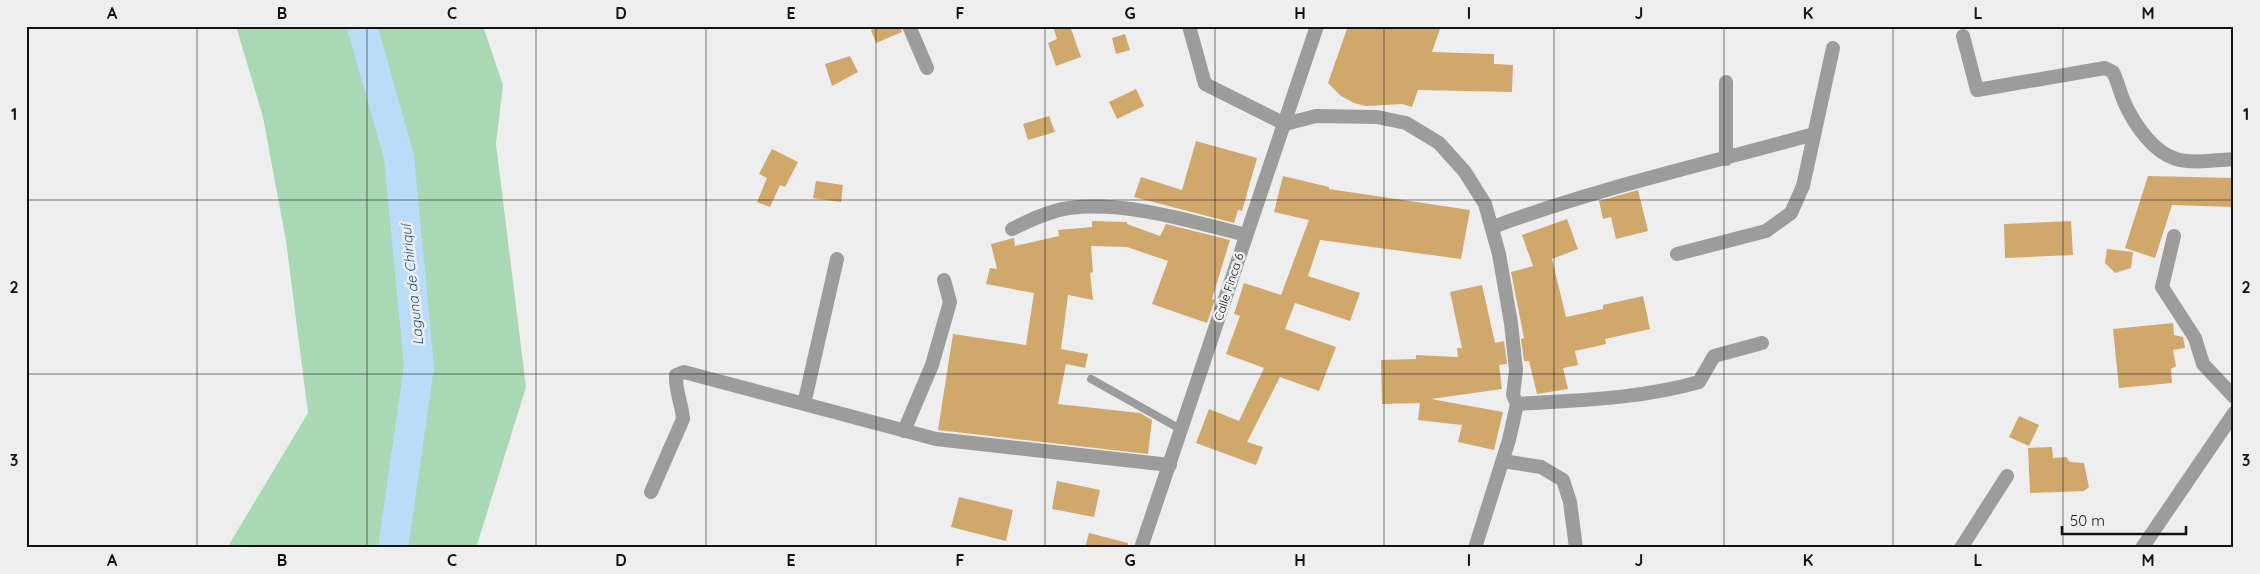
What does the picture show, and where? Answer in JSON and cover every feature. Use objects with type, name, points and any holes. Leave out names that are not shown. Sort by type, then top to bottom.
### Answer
[{"type":"street","points":[[909,26],[927,68]]},
{"type":"street","points":[[1189,26],[1205,84],[1285,124],[1316,116],[1377,117],[1406,123],[1439,143],[1465,172],[1485,204],[1493,227],[1511,323],[1516,370],[1513,395],[1517,404],[1503,461],[1475,548]]},
{"type":"street","name":"Calle Finca 6","points":[[1141,548],[1317,26]]},
{"type":"street","points":[[1963,36],[1976,90],[2104,68],[2113,72],[2130,112],[2139,127],[2158,149],[2176,159],[2195,161],[2234,159]]},
{"type":"street","points":[[1677,254],[1766,231],[1791,213],[1803,186],[1832,48]]},
{"type":"street","points":[[1726,82],[1726,159]]},
{"type":"street","points":[[1493,227],[1531,213],[1621,186],[1814,134]]},
{"type":"street","points":[[1012,229],[1039,216],[1068,208],[1107,206],[1170,216],[1246,235]]},
{"type":"street","points":[[2174,236],[2162,286],[2195,338],[2202,364],[2234,396]]},
{"type":"street","points":[[804,404],[837,258]]},
{"type":"street","points":[[904,431],[932,365],[950,302],[944,280]]},
{"type":"street","points":[[1517,404],[1648,394],[1676,389],[1699,382],[1714,356],[1762,343]]},
{"type":"street","points":[[651,492],[683,419],[676,375],[684,372],[936,439],[1170,465]]},
{"type":"street","points":[[2142,548],[2234,413]]},
{"type":"street","points":[[1503,461],[1541,468],[1562,480],[1570,502],[1576,548]]},
{"type":"street","points":[[1961,548],[2007,476]]},
{"type":"lane","points":[[1091,379],[1182,430]]},
{"type":"green space","points":[[236,26],[483,26],[503,85],[496,144],[526,387],[476,548],[227,548],[308,413],[286,241],[263,117]]},
{"type":"building","points":[[881,26],[900,26],[902,32],[876,43],[871,30]]},
{"type":"building","points":[[1053,26],[1070,26],[1081,57],[1056,66],[1048,43],[1057,39]]},
{"type":"building","points":[[1348,26],[1441,26],[1432,52],[1494,54],[1494,64],[1513,65],[1512,92],[1418,90],[1412,107],[1402,104],[1366,106],[1354,103],[1341,96],[1328,83]]},
{"type":"building","points":[[1125,34],[1130,50],[1116,54],[1112,38]]},
{"type":"building","points":[[850,56],[858,72],[832,86],[825,64]]},
{"type":"building","points":[[1136,89],[1144,106],[1117,119],[1109,102]]},
{"type":"building","points":[[1049,116],[1055,132],[1028,140],[1023,124]]},
{"type":"building","points":[[1196,141],[1257,158],[1242,211],[1238,210],[1234,223],[1134,197],[1141,177],[1182,190]]},
{"type":"building","points":[[772,149],[798,162],[785,187],[780,185],[770,207],[757,202],[767,178],[759,174]]},
{"type":"building","points":[[1283,176],[1329,187],[1329,189],[1470,210],[1461,259],[1320,240],[1308,276],[1360,293],[1350,321],[1295,303],[1285,329],[1336,347],[1319,391],[1280,377],[1247,442],[1263,447],[1256,465],[1196,443],[1209,409],[1239,421],[1264,368],[1226,354],[1240,316],[1234,314],[1244,283],[1281,295],[1309,220],[1274,212]]},
{"type":"building","points":[[2148,176],[2234,178],[2234,207],[2172,205],[2155,258],[2125,248]]},
{"type":"building","points":[[816,181],[843,185],[841,202],[813,198]]},
{"type":"building","points":[[1638,190],[1648,231],[1616,239],[1611,217],[1603,219],[1599,201]]},
{"type":"building","points":[[1567,219],[1578,249],[1552,259],[1566,317],[1603,309],[1603,305],[1643,296],[1650,329],[1605,339],[1606,344],[1575,351],[1578,365],[1563,368],[1568,389],[1537,394],[1529,361],[1524,361],[1521,339],[1524,338],[1511,272],[1533,266],[1522,235]]},
{"type":"building","points":[[1092,221],[1127,222],[1127,224],[1160,236],[1166,224],[1230,240],[1212,299],[1215,300],[1207,323],[1152,304],[1168,261],[1127,247],[1091,246],[1093,272],[1090,273],[1093,300],[1068,295],[1061,349],[1088,354],[1085,368],[1066,364],[1058,404],[1140,413],[1152,420],[1148,454],[938,430],[953,334],[1026,345],[1034,293],[986,284],[990,268],[997,269],[991,244],[1014,238],[1015,246],[1059,236],[1058,230],[1092,227]]},
{"type":"building","points":[[2071,221],[2073,255],[2005,258],[2004,224]]},
{"type":"building","points":[[2107,249],[2133,252],[2131,268],[2115,273],[2105,263]]},
{"type":"building","points":[[1482,285],[1495,343],[1504,341],[1507,364],[1499,365],[1502,389],[1431,399],[1503,412],[1494,450],[1458,442],[1462,425],[1418,420],[1420,403],[1382,404],[1381,360],[1416,359],[1416,355],[1458,357],[1457,348],[1462,348],[1450,292]]},
{"type":"building","points":[[2173,323],[2174,335],[2183,337],[2185,348],[2173,350],[2176,366],[2171,369],[2172,383],[2119,388],[2113,329]]},
{"type":"building","points":[[2019,416],[2039,425],[2029,446],[2009,437]]},
{"type":"building","points":[[2052,447],[2053,458],[2066,457],[2070,462],[2084,463],[2089,487],[2084,491],[2030,493],[2028,448]]},
{"type":"building","points":[[1057,481],[1100,490],[1094,517],[1052,509]]},
{"type":"building","points":[[959,497],[1013,510],[1006,541],[951,527]]},
{"type":"building","points":[[1089,533],[1128,543],[1127,548],[1085,548]]},
{"type":"waterway","name":"Laguna de Chiriquí","points":[[362,26],[399,157],[419,366],[393,548]]}]
